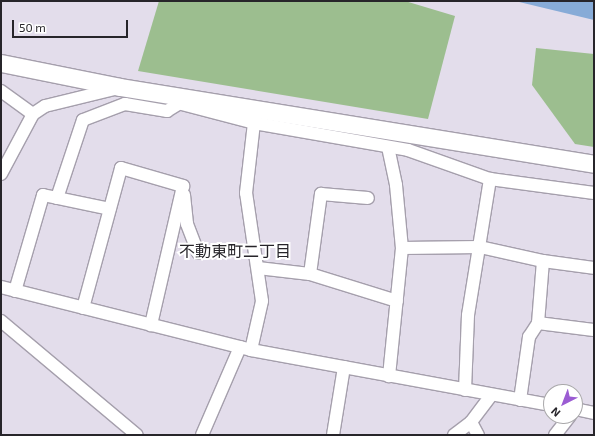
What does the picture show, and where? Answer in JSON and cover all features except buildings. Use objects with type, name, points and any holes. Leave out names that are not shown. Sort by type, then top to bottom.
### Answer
[{"type":"street","points":[[1,63],[120,87],[155,91],[594,164]]},
{"type":"street","points":[[1,174],[33,114],[45,106],[120,87]]},
{"type":"street","points":[[1,91],[33,114]]},
{"type":"street","points":[[155,91],[178,104],[254,123],[408,150],[490,178],[594,193]]},
{"type":"street","points":[[57,198],[83,120],[125,104],[167,111],[178,104]]},
{"type":"street","points":[[202,435],[246,349],[262,301],[246,193],[254,123]]},
{"type":"street","points":[[388,147],[396,185],[402,248],[389,376]]},
{"type":"street","points":[[83,308],[121,168],[183,186]]},
{"type":"street","points":[[465,390],[468,315],[490,178]]},
{"type":"street","points":[[183,186],[187,224],[198,253]]},
{"type":"street","points":[[151,325],[183,186]]},
{"type":"street","points":[[310,274],[321,194],[368,198]]},
{"type":"street","points":[[15,291],[43,195],[110,210]]},
{"type":"street","points":[[402,248],[480,247],[543,261],[594,268]]},
{"type":"street","points":[[520,400],[529,337],[538,323],[543,261]]},
{"type":"street","points":[[258,268],[310,274],[397,301]]},
{"type":"street","points":[[1,287],[246,349],[543,404]]},
{"type":"street","points":[[1,320],[137,435]]},
{"type":"street","points":[[538,323],[594,330]]},
{"type":"street","points":[[333,435],[344,367]]},
{"type":"street","points":[[454,435],[471,422],[491,395]]},
{"type":"street","points":[[583,411],[594,413]]},
{"type":"street","points":[[471,422],[478,435]]},
{"type":"street","points":[[555,435],[564,424]]},
{"type":"green space","points":[[159,1],[405,1],[455,16],[428,119],[138,71]]},
{"type":"green space","points":[[536,48],[594,54],[594,147],[575,144],[532,85]]},
{"type":"water","points":[[515,1],[594,1],[594,20]]},
{"type":"district","name":"不動東町二丁目","points":[[235,251]]}]
